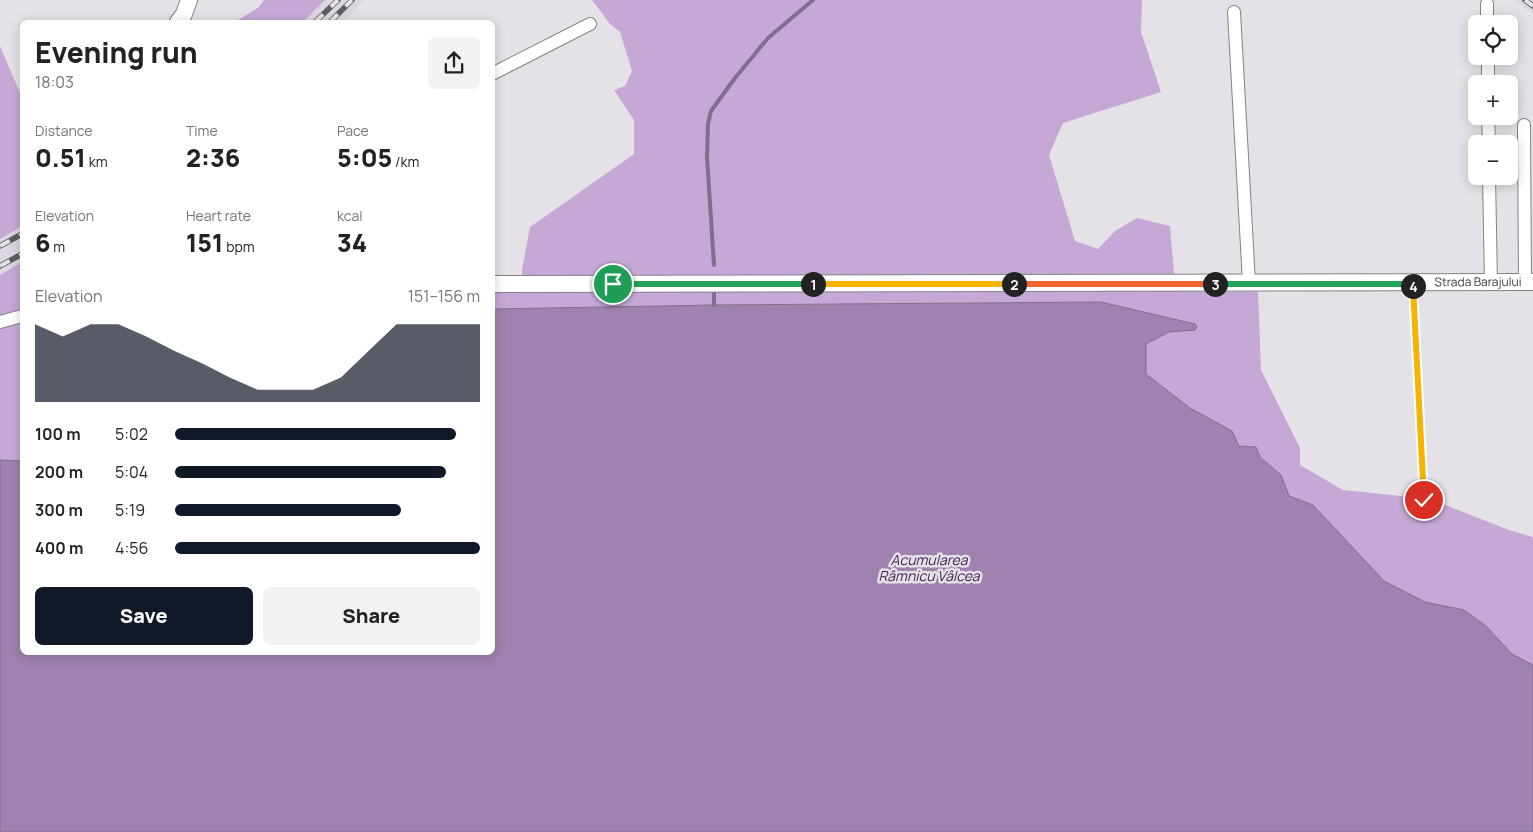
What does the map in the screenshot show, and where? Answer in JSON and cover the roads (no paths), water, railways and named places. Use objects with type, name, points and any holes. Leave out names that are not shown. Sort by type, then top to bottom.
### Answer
[{"type":"street","points":[[180,20],[189,0]]},
{"type":"street","points":[[1487,4],[1487,15]]},
{"type":"street","points":[[1234,12],[1250,284]]},
{"type":"street","points":[[495,72],[590,24]]},
{"type":"street","points":[[1524,125],[1529,282]]},
{"type":"street","points":[[1489,185],[1491,283]]},
{"type":"street","name":"Strada Barajului","points":[[495,284],[1412,284],[1529,282]]},
{"type":"street","points":[[0,322],[20,317]]},
{"type":"lane","points":[[1412,284],[1424,500]]},
{"type":"water","name":"Acumularea Râmnicu Vâlcea","points":[[1101,302],[1195,324],[1197,327],[1195,330],[1169,332],[1146,344],[1146,374],[1190,408],[1232,431],[1239,446],[1256,447],[1260,457],[1281,475],[1289,496],[1313,505],[1384,581],[1425,602],[1464,610],[1486,626],[1512,654],[1533,665],[1533,832],[0,832],[0,460],[20,461],[20,655],[495,655],[495,309]]},
{"type":"waterway","points":[[714,265],[707,157],[708,124],[711,111],[768,38],[813,0]]},
{"type":"waterway","points":[[714,289],[714,305]]},
{"type":"railway","points":[[317,20],[338,0]]},
{"type":"railway","points":[[332,20],[352,0]]},
{"type":"railway","points":[[1525,0],[1533,6]]},
{"type":"railway","points":[[0,246],[20,235]]},
{"type":"railway","points":[[0,266],[20,255]]}]
